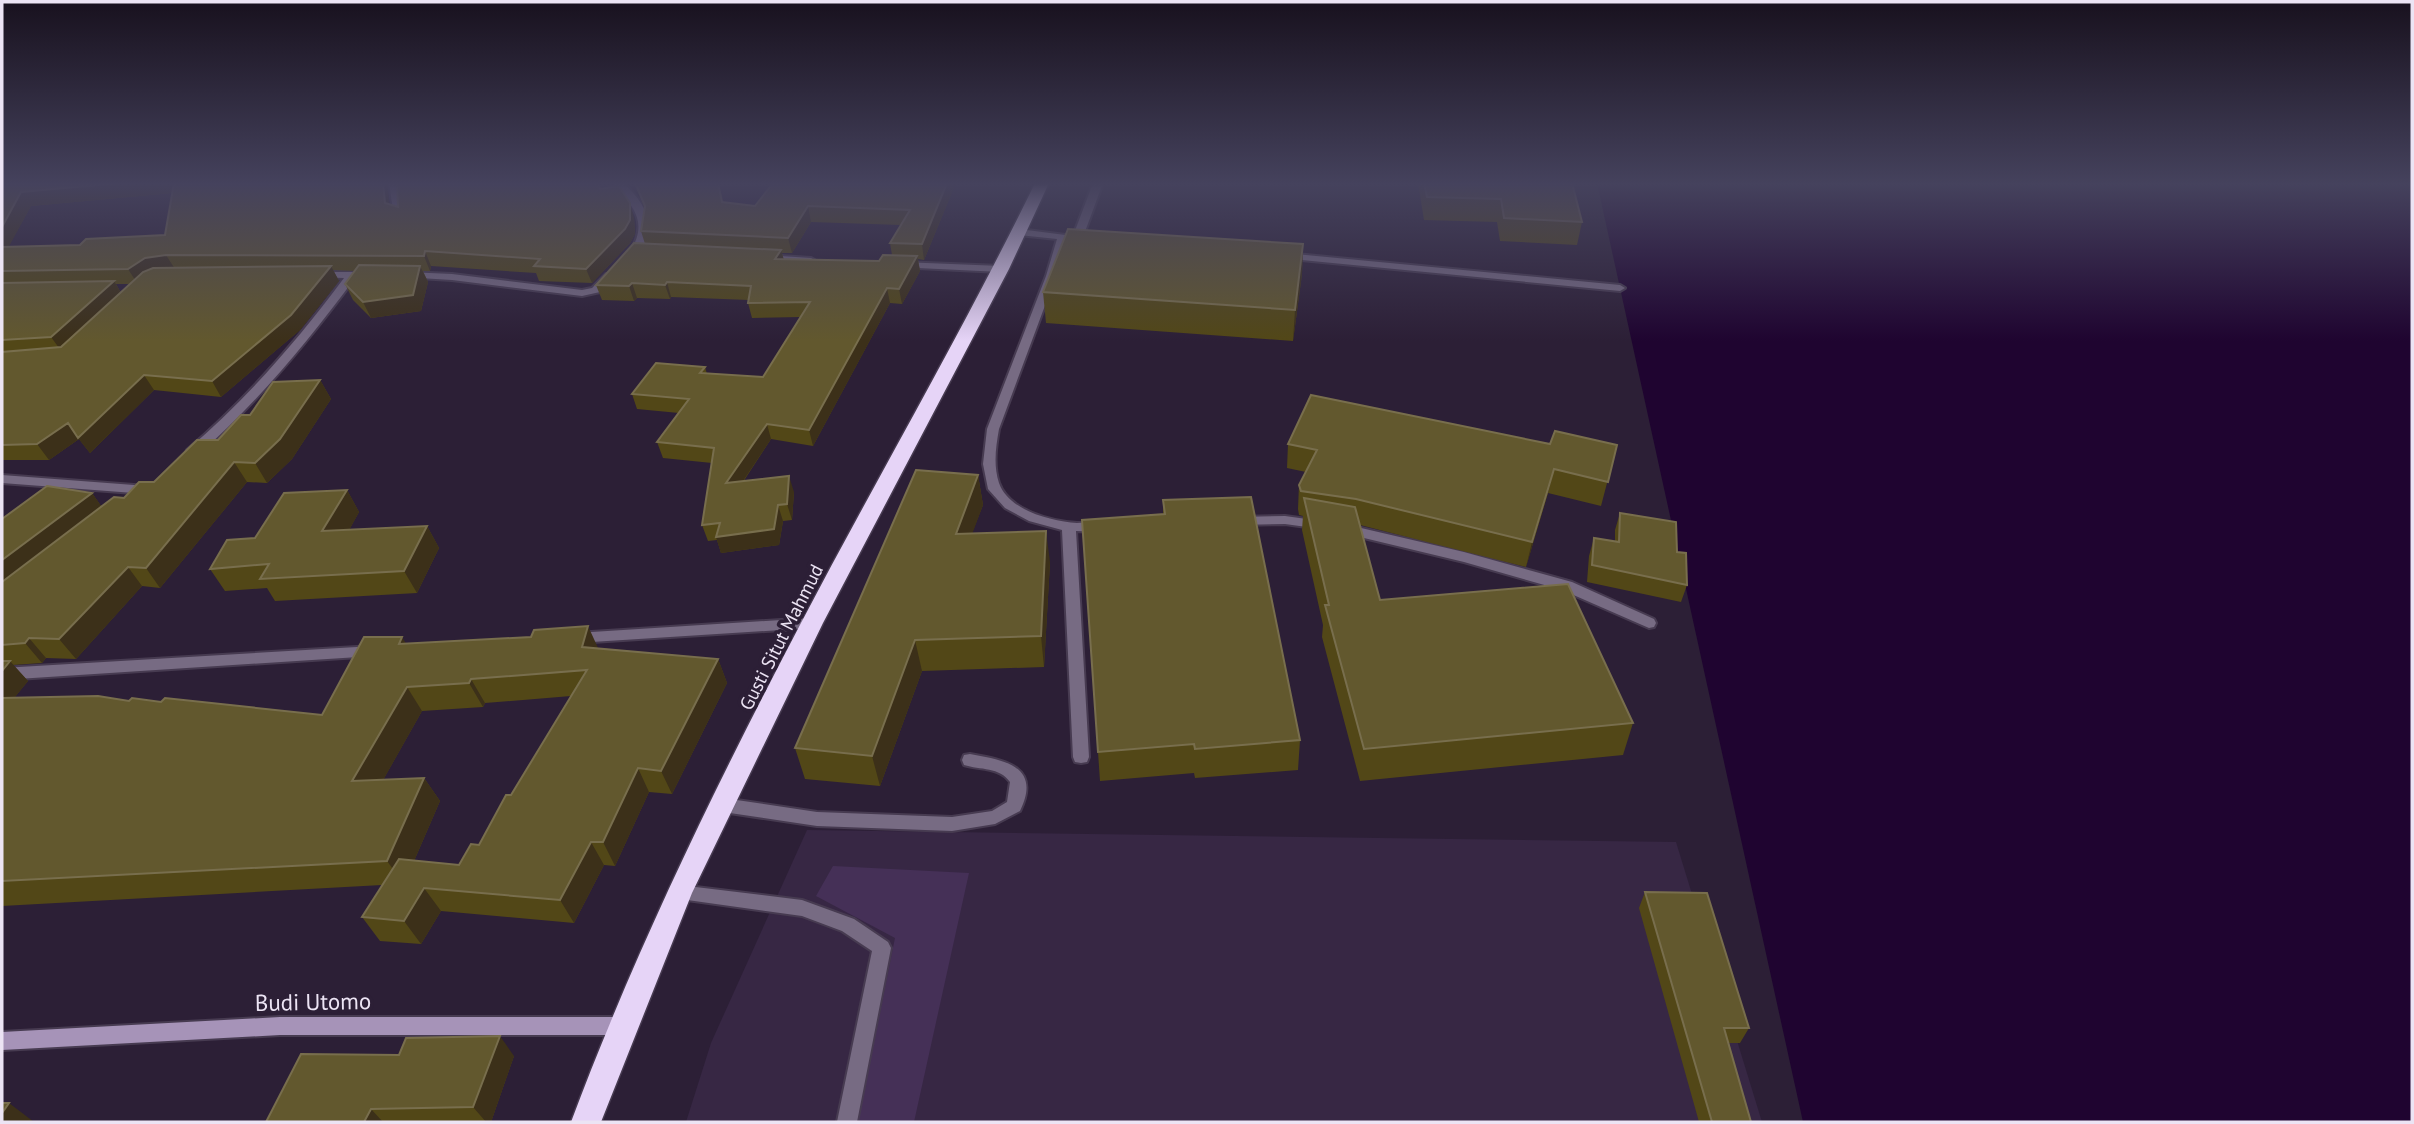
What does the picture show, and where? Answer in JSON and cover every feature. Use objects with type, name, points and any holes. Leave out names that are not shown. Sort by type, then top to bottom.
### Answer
[{"type":"highway","name":"Gusti Situt Mahmud","points":[[586,1122],[679,893],[812,623],[1017,235]]},
{"type":"street","points":[[310,275],[452,277],[582,293],[596,290],[628,260],[643,243],[644,235]]},
{"type":"street","points":[[1056,235],[1091,239]]},
{"type":"street","points":[[1062,236],[1036,318],[1005,393],[989,451],[990,471],[999,496],[1037,519],[1069,526],[1110,526]]},
{"type":"street","points":[[628,260],[649,253]]},
{"type":"street","points":[[1271,255],[1620,288]]},
{"type":"street","points":[[757,258],[825,261]]},
{"type":"street","points":[[893,264],[1001,269]]},
{"type":"street","points":[[184,460],[267,381],[314,327],[351,276]]},
{"type":"street","points":[[2,479],[151,487],[125,507]]},
{"type":"street","points":[[1219,522],[1284,520],[1353,531],[1451,554],[1567,586],[1649,623]]},
{"type":"street","points":[[1069,526],[1081,757]]},
{"type":"street","points":[[561,639],[812,623]]},
{"type":"street","points":[[2,674],[393,650]]},
{"type":"street","points":[[723,805],[817,819],[952,824],[995,817],[1014,806],[1019,792],[1018,777],[1013,770],[970,760]]},
{"type":"street","points":[[679,893],[802,908],[848,925],[881,948],[847,1122]]},
{"type":"street","name":"Budi Utomo","points":[[2,1041],[280,1026],[625,1026]]},
{"type":"shaded area","points":[[1609,235],[2412,235],[2412,1122],[1803,1122]]},
{"type":"shaded area","points":[[807,830],[1676,842],[1762,1122],[686,1122],[711,1043]]},
{"type":"shaded area","points":[[833,866],[969,873],[914,1122],[858,1122],[895,938],[816,896]]},
{"type":"building","points":[[156,235],[619,235],[586,269],[534,266],[540,259],[425,251],[424,256],[166,255],[145,258],[128,269],[2,271],[2,247],[80,245],[86,239]]},
{"type":"building","points":[[735,235],[790,235],[788,238]]},
{"type":"building","points":[[895,235],[926,235],[922,244],[890,243]]},
{"type":"building","points":[[1065,235],[1169,235],[1303,244],[1295,310],[1043,292]]},
{"type":"building","points":[[634,243],[781,250],[775,259],[879,261],[883,255],[917,256],[899,289],[887,288],[809,430],[767,424],[726,483],[789,476],[787,504],[778,505],[774,529],[716,537],[720,523],[702,525],[714,448],[657,442],[689,399],[632,394],[656,363],[705,367],[700,373],[763,377],[810,302],[748,303],[751,286],[667,282],[665,285],[596,285]]},
{"type":"building","points":[[359,265],[420,266],[413,295],[363,302],[345,284]]},
{"type":"building","points":[[331,266],[291,315],[212,381],[144,375],[78,438],[68,423],[37,444],[2,445],[2,352],[61,347],[143,272],[153,268]]},
{"type":"building","points":[[114,281],[51,337],[2,340],[2,283]]},
{"type":"building","points":[[320,380],[280,439],[255,463],[234,462],[146,568],[128,567],[59,639],[29,638],[25,643],[2,645],[2,582],[114,497],[124,498],[139,482],[154,482],[197,440],[218,440],[241,415],[250,415],[273,382]]},
{"type":"building","points":[[1311,395],[1550,444],[1555,431],[1617,445],[1608,482],[1554,469],[1532,542],[1356,499],[1301,491],[1299,485],[1317,450],[1288,444]]},
{"type":"building","points":[[916,470],[978,475],[956,534],[1046,531],[1041,636],[915,640],[872,756],[795,748]]},
{"type":"building","points":[[47,486],[92,493],[2,560],[2,519]]},
{"type":"building","points":[[347,490],[322,531],[427,526],[404,571],[260,579],[269,564],[210,569],[227,540],[255,538],[284,493]]},
{"type":"building","points":[[1251,497],[1300,740],[1195,749],[1194,744],[1098,752],[1082,520],[1165,514],[1163,500]]},
{"type":"building","points":[[1304,498],[1355,507],[1380,600],[1568,584],[1633,723],[1364,749],[1325,605],[1329,605]]},
{"type":"building","points":[[1620,513],[1676,522],[1677,552],[1686,553],[1687,585],[1592,565],[1594,538],[1619,542]]},
{"type":"building","points":[[588,626],[582,647],[718,659],[661,771],[638,768],[603,842],[591,842],[560,900],[424,888],[404,921],[362,917],[399,859],[459,865],[471,844],[479,845],[506,795],[511,795],[587,670],[407,687],[352,781],[424,778],[387,861],[2,881],[2,698],[98,696],[161,702],[165,698],[322,715],[364,637],[402,637],[399,644],[531,637],[534,630]]},
{"type":"building","points":[[2,661],[10,661],[2,671]]},
{"type":"building","points":[[1645,892],[1707,893],[1749,1028],[1724,1028],[1751,1122],[1712,1122]]},
{"type":"building","points":[[500,1036],[473,1107],[371,1109],[364,1122],[266,1122],[301,1054],[399,1055],[406,1038]]},
{"type":"building","points":[[2,1103],[9,1103],[2,1113]]}]
